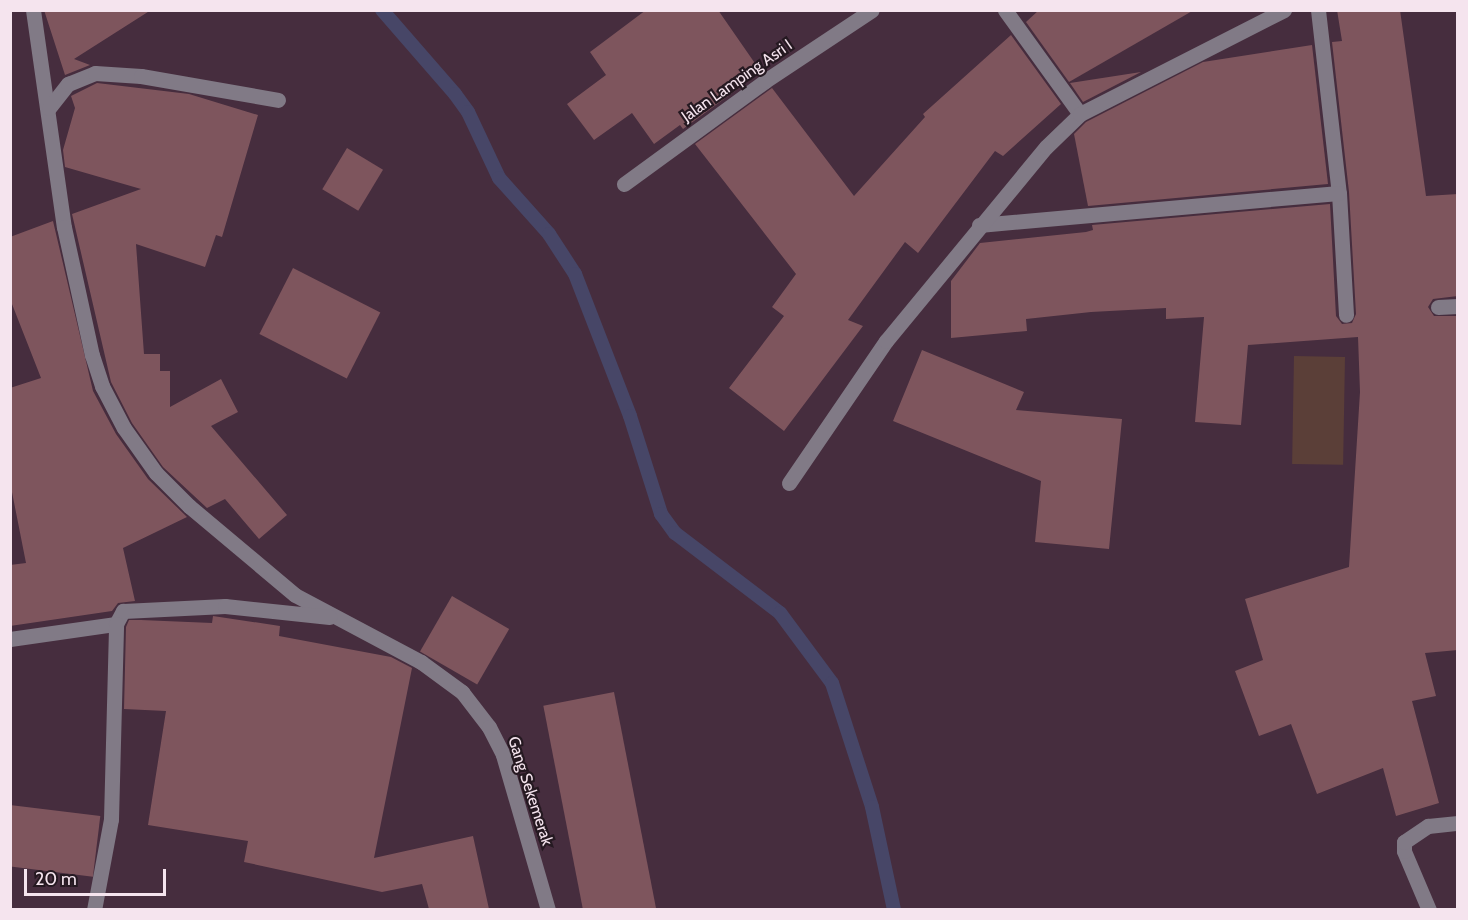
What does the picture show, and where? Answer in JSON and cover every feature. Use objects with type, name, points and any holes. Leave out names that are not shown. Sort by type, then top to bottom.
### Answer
[{"type":"street","name":"Gang Sekemerak","points":[[33,10],[49,108],[64,227],[92,355],[102,386],[124,428],[156,473],[189,506],[295,595],[421,662],[462,692],[489,728],[503,755],[548,909]]},
{"type":"street","name":"Jalan Lamping Asri I","points":[[624,184],[765,81],[872,10]]},
{"type":"street","points":[[1005,10],[1080,114]]},
{"type":"street","points":[[789,483],[886,341],[1031,163],[1080,114],[1284,10]]},
{"type":"street","points":[[1318,10],[1339,194],[1346,315]]},
{"type":"street","points":[[49,108],[68,84],[95,73],[141,76],[278,100]]},
{"type":"street","points":[[979,225],[1339,194]]},
{"type":"street","points":[[1438,307],[1458,306]]},
{"type":"street","points":[[93,909],[111,819],[116,624],[123,611],[225,606],[338,618]]},
{"type":"street","points":[[10,639],[116,624]]},
{"type":"street","points":[[1430,909],[1404,851],[1404,842],[1428,826],[1458,823]]},
{"type":"shaded area","points":[[1294,356],[1345,357],[1343,465],[1292,464]]},
{"type":"building","points":[[44,10],[151,10],[74,59],[90,65],[65,75]]},
{"type":"building","points":[[646,10],[718,10],[761,72],[683,129],[680,125],[654,144],[632,113],[594,140],[567,104],[606,75],[590,52]]},
{"type":"building","points":[[1039,10],[1194,10],[1069,82],[1026,22]]},
{"type":"building","points":[[1337,10],[1400,10],[1426,196],[1458,194],[1458,296],[1433,299],[1428,307],[1434,316],[1458,316],[1458,650],[1425,653],[1436,696],[1412,701],[1439,803],[1396,816],[1383,768],[1317,794],[1291,724],[1259,736],[1235,671],[1263,660],[1245,599],[1349,567],[1360,392],[1358,337],[1248,345],[1241,425],[1195,422],[1204,317],[1166,319],[1166,308],[1091,312],[1026,319],[1027,331],[951,338],[951,281],[980,243],[1086,232],[1093,230],[1092,225],[1330,204],[1336,316],[1342,324],[1352,323],[1356,314],[1349,192],[1332,42],[1342,41]]},
{"type":"building","points":[[1011,35],[1061,104],[1003,156],[995,151],[918,253],[905,242],[848,320],[863,326],[784,431],[729,388],[784,316],[772,307],[796,274],[695,144],[772,88],[854,196],[925,117],[923,114]]},
{"type":"building","points":[[1312,45],[1328,184],[1088,206],[1074,134],[1086,122],[1203,62]]},
{"type":"building","points":[[1141,72],[1083,102],[1070,83]]},
{"type":"building","points":[[97,83],[189,94],[258,115],[222,237],[216,235],[205,267],[136,244],[144,354],[160,354],[160,371],[170,371],[170,407],[221,379],[238,412],[211,426],[287,515],[259,539],[225,499],[207,508],[163,467],[132,423],[111,382],[72,214],[141,189],[65,167],[63,150],[75,108],[71,96]]},
{"type":"building","points":[[347,148],[383,170],[358,211],[322,189]]},
{"type":"building","points":[[53,221],[93,391],[116,434],[148,479],[187,517],[123,548],[135,601],[118,603],[112,611],[10,626],[10,565],[26,563],[10,482],[10,388],[41,378],[10,299],[10,237]]},
{"type":"building","points":[[293,268],[380,312],[347,378],[259,334]]},
{"type":"building","points":[[922,350],[1024,392],[1016,410],[1122,419],[1109,549],[1035,542],[1041,481],[893,421]]},
{"type":"building","points":[[452,596],[509,629],[477,684],[420,651]]},
{"type":"building","points":[[213,616],[280,626],[279,636],[391,657],[412,668],[374,858],[473,836],[489,909],[429,909],[422,884],[382,892],[244,862],[248,841],[148,825],[166,711],[124,709],[126,627],[129,620],[212,623]]},
{"type":"building","points":[[614,692],[656,909],[583,910],[543,706]]},
{"type":"building","points":[[10,805],[100,816],[93,877],[10,866]]},
{"type":"waterway","points":[[382,10],[455,94],[468,112],[499,178],[549,234],[575,274],[630,416],[661,514],[675,533],[780,613],[832,683],[872,807],[894,910]]}]
